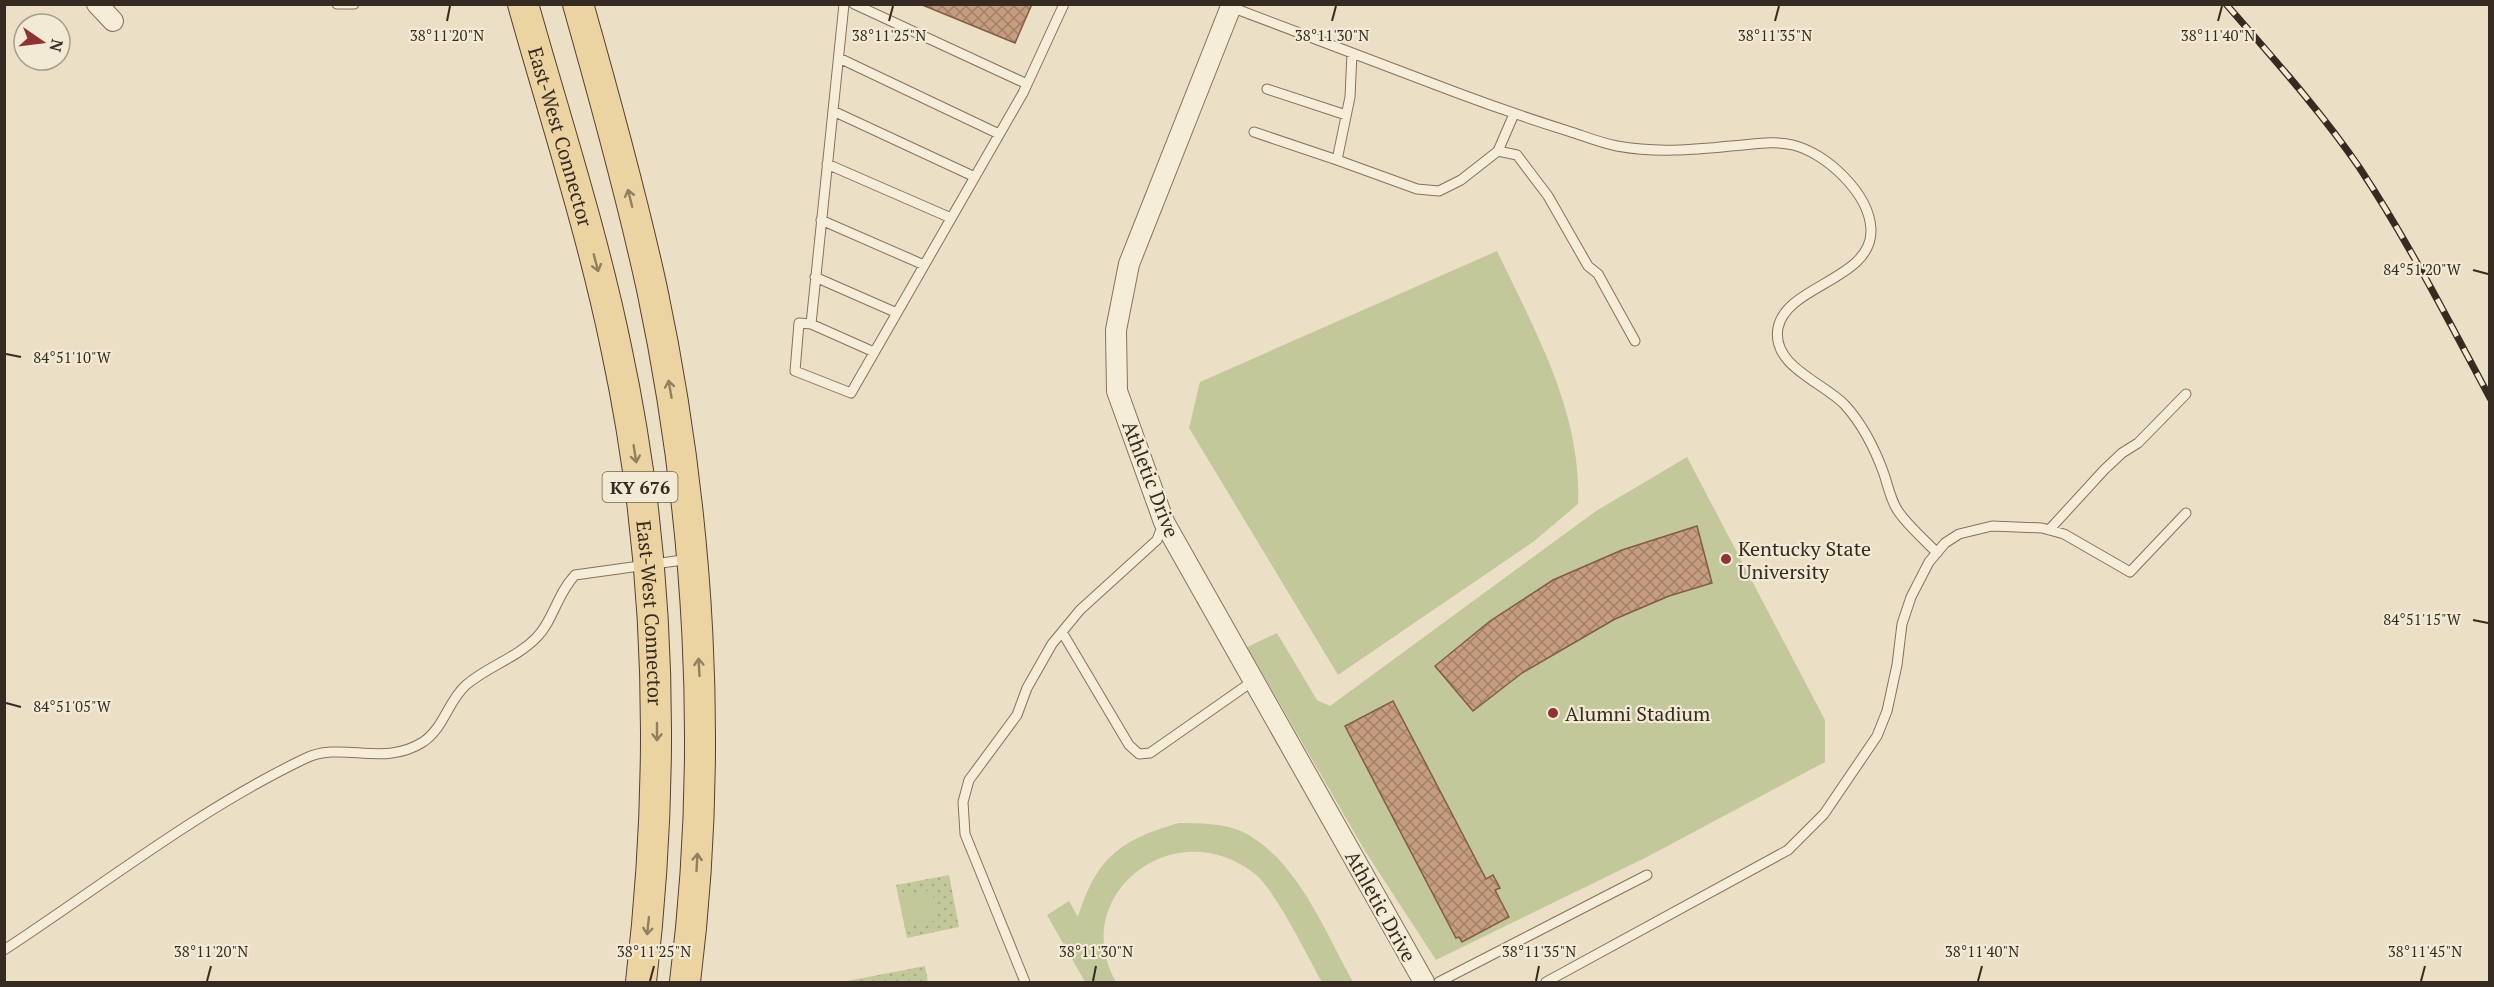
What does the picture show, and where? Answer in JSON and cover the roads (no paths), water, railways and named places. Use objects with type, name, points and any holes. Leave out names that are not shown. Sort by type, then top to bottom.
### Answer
[{"type":"main road","name":"East-West Connector","points":[[523,4],[589,235],[617,348],[637,468],[649,564],[655,657],[657,788],[654,855],[641,982]]},
{"type":"main road","name":"KY 676","points":[[578,4],[623,169],[652,290],[674,414],[692,559],[699,673],[700,797],[696,877],[685,982]]},
{"type":"street","points":[[97,4],[113,21]]},
{"type":"street","name":"Athletic Drive","points":[[1232,6],[1129,264],[1116,330],[1117,391],[1164,522],[1424,982]]},
{"type":"lane","points":[[337,4],[354,4]]},
{"type":"lane","points":[[811,324],[844,4]]},
{"type":"lane","points":[[855,4],[1027,84]]},
{"type":"lane","points":[[874,352],[811,324],[799,323],[795,371],[851,393],[1027,84],[1064,4]]},
{"type":"lane","points":[[1232,6],[1514,114],[1616,146],[1670,151],[1772,143],[1793,145],[1813,153],[1835,170],[1866,210],[1871,232],[1869,241],[1866,250],[1854,264],[1786,311],[1778,325],[1779,349],[1788,363],[1812,378],[1844,404],[1874,447],[1897,510],[1937,553]]},
{"type":"lane","points":[[1337,160],[1350,97],[1352,53]]},
{"type":"lane","points":[[839,58],[999,134]]},
{"type":"lane","points":[[1266,89],[1346,115]]},
{"type":"lane","points":[[833,111],[975,177]]},
{"type":"lane","points":[[1254,132],[1417,189],[1439,191],[1461,180],[1498,151],[1514,114]]},
{"type":"lane","points":[[1498,151],[1517,155],[1548,196],[1588,266],[1598,274],[1635,341]]},
{"type":"lane","points":[[827,164],[951,218]]},
{"type":"lane","points":[[821,220],[924,265]]},
{"type":"lane","points":[[815,277],[897,313]]},
{"type":"lane","points":[[2049,530],[2110,464],[2138,443],[2186,394]]},
{"type":"lane","points":[[1546,982],[1788,850],[1824,814],[1877,736],[1887,711],[1897,665],[1902,624],[1917,582],[1945,543],[1959,534],[1992,526],[2049,530],[2064,534],[2130,572],[2186,513]]},
{"type":"lane","points":[[1025,982],[1018,972],[994,902],[965,834],[963,802],[969,780],[1017,716],[1027,688],[1062,632],[1080,610],[1156,540],[1164,522]]},
{"type":"lane","points":[[4,950],[241,793],[306,758],[339,752],[367,755],[403,752],[423,742],[437,730],[465,686],[523,651],[540,634],[563,588],[575,575],[692,559]]},
{"type":"lane","points":[[1062,632],[1129,745],[1139,754],[1150,753],[1253,681]]},
{"type":"lane","points":[[1438,982],[1647,875]]},
{"type":"railway","points":[[2226,4],[2312,104],[2359,167],[2411,252],[2490,398]]},
{"type":"place","name":"Kentucky State University","points":[[1726,559]]},
{"type":"place","name":"Alumni Stadium","points":[[1553,713]]}]
